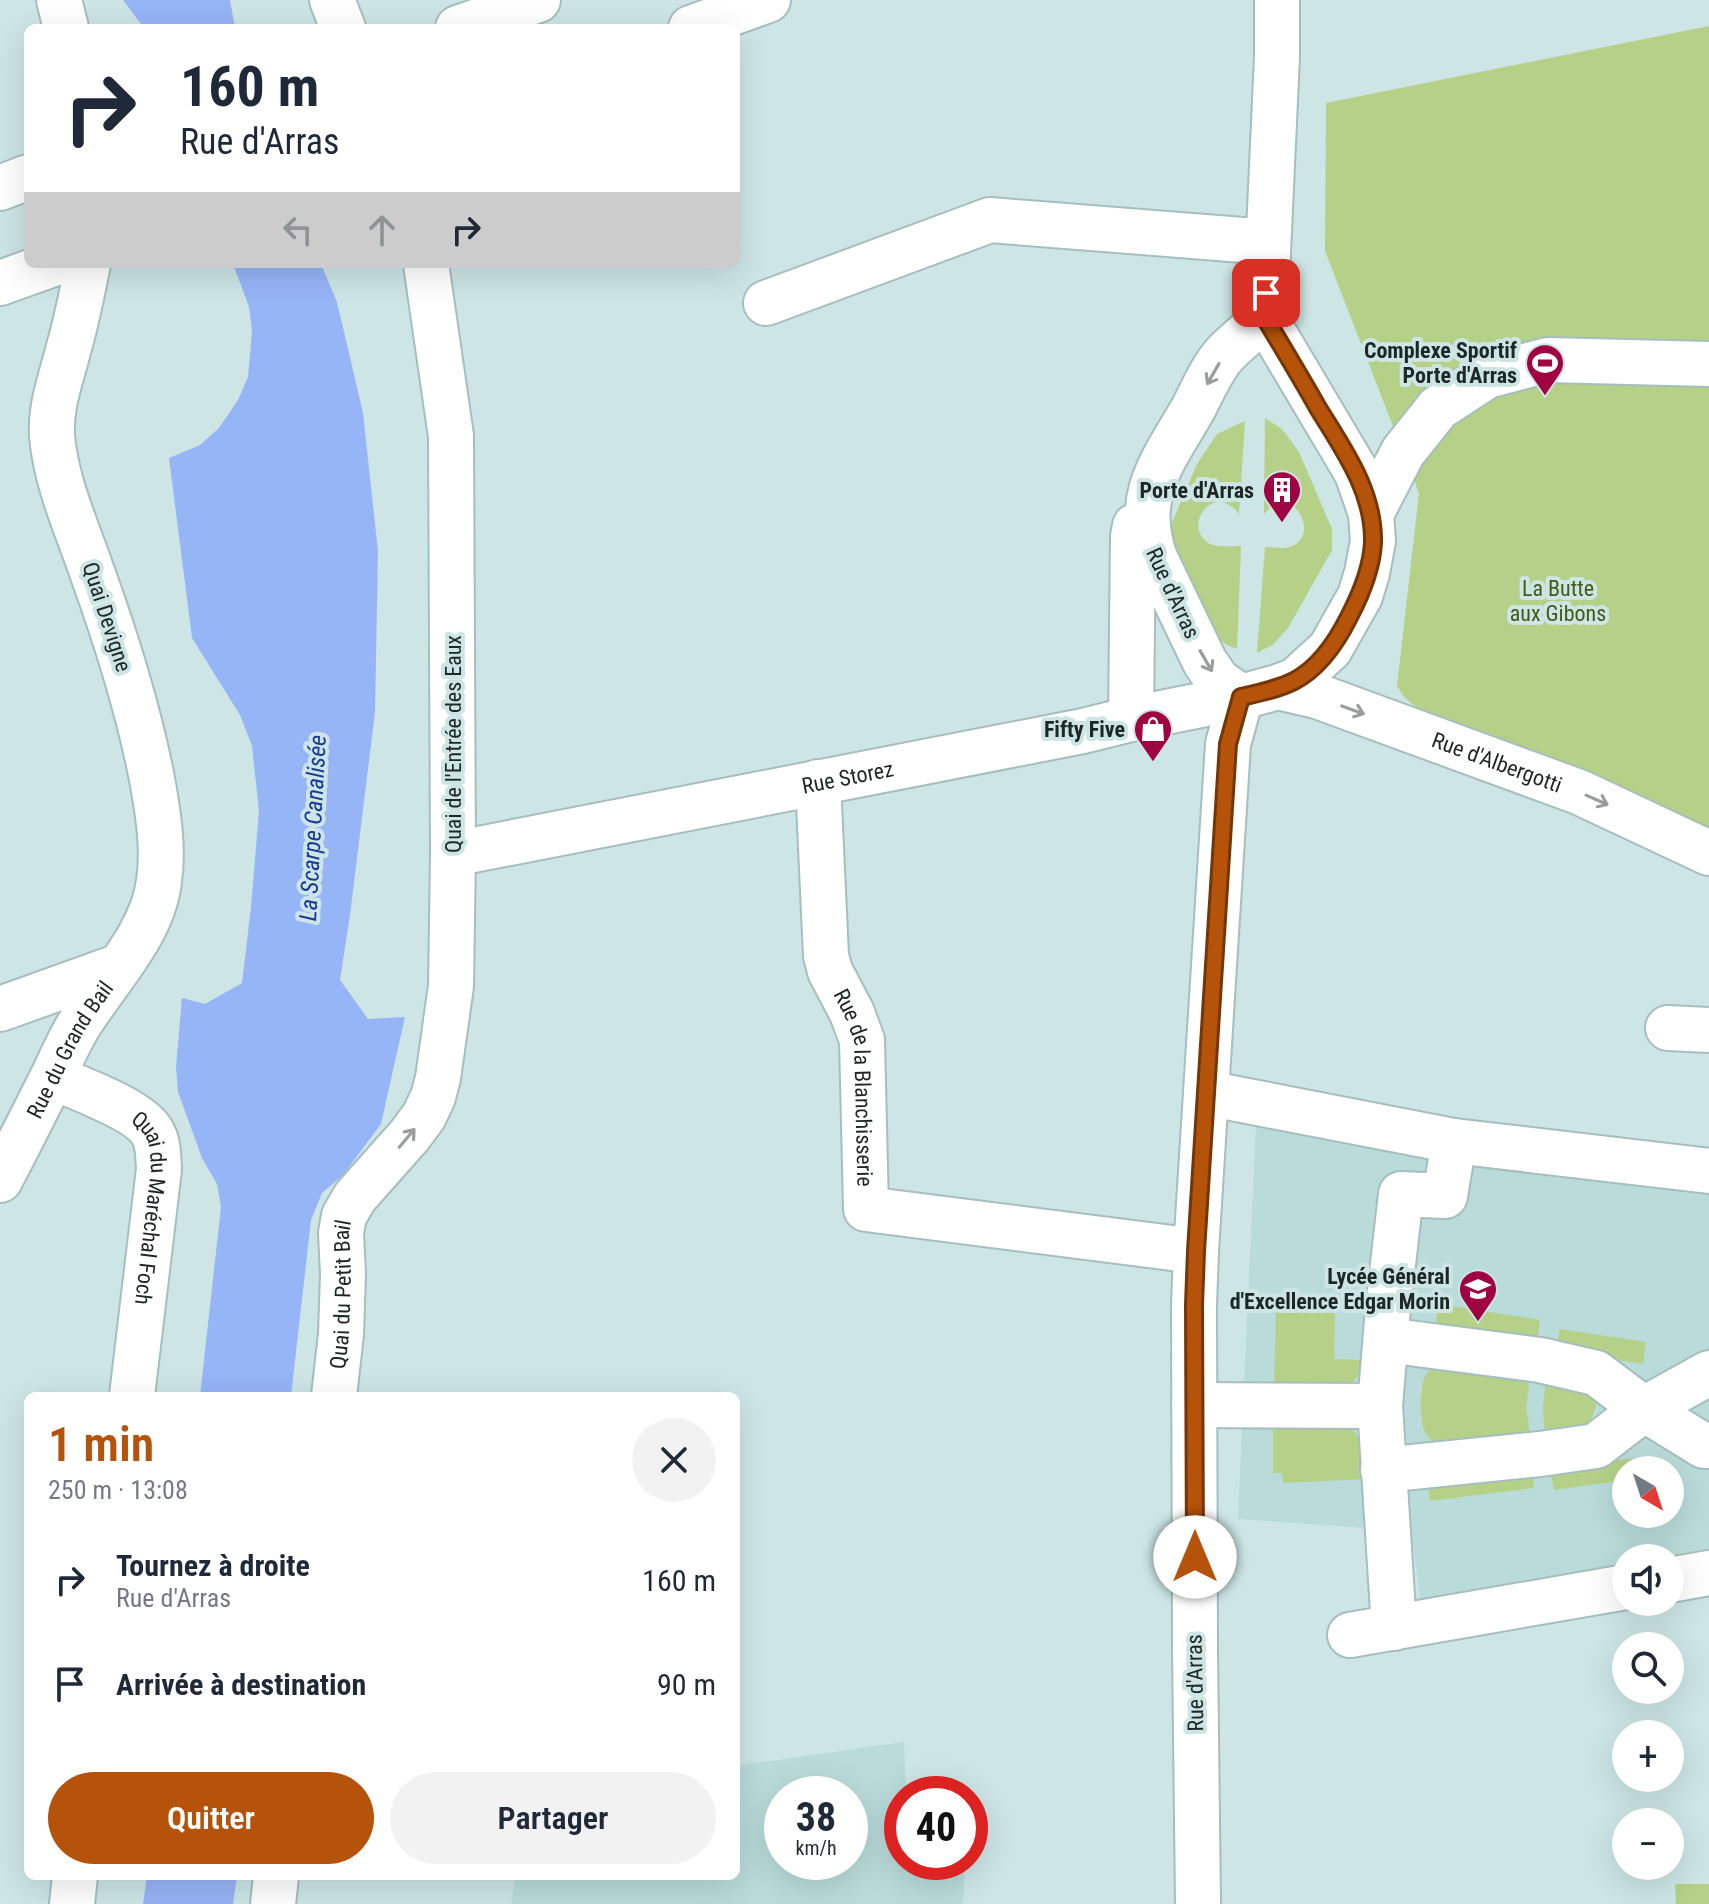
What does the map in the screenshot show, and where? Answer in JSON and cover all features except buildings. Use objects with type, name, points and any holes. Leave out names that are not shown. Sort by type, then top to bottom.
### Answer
[{"type":"street","points":[[59,0],[65,24]]},
{"type":"street","points":[[332,0],[341,24]]},
{"type":"street","points":[[469,24],[538,0]]},
{"type":"street","points":[[702,24],[768,0]]},
{"type":"street","points":[[1260,692],[1296,680],[1330,649],[1360,596],[1373,541],[1371,514],[1357,473],[1265,318],[1277,0]]},
{"type":"street","points":[[1277,57],[1292,0]]},
{"type":"street","points":[[0,188],[24,179]]},
{"type":"street","points":[[766,303],[990,220],[1268,242]]},
{"type":"street","points":[[0,283],[42,268]]},
{"type":"street","name":"Quai Devigne","points":[[87,268],[54,403],[52,431],[55,459],[62,489],[132,691],[157,807],[160,843],[159,884],[151,912],[120,966]]},
{"type":"street","name":"Quai de l'Entrée des Eaux","points":[[355,1197],[410,1135],[433,1097],[451,986],[451,436],[427,268]]},
{"type":"street","name":"Rue d'Arras","points":[[1198,1904],[1194,1405],[1196,1251],[1228,744],[1260,692],[1218,681],[1205,662],[1155,558],[1149,542],[1146,509],[1151,485],[1223,356],[1265,318]]},
{"type":"street","points":[[1371,514],[1403,452],[1438,408],[1487,376],[1548,360],[1709,364]]},
{"type":"street","points":[[1131,719],[1133,536],[1139,510],[1151,485]]},
{"type":"street","name":"Rue Storez","points":[[453,854],[1083,731],[1260,692]]},
{"type":"street","name":"Rue d'Albergotti","points":[[1260,692],[1317,696],[1579,792],[1709,853]]},
{"type":"street","name":"Rue de la Blanchisserie","points":[[818,782],[826,956],[862,1040],[866,1209],[1196,1251]]},
{"type":"street","points":[[0,1009],[120,966]]},
{"type":"street","name":"Rue du Grand Bail","points":[[0,1180],[75,1031],[120,966]]},
{"type":"street","name":"Quai du Maréchal Foch","points":[[53,1077],[134,1115],[152,1132],[158,1147],[159,1169],[132,1392]]},
{"type":"street","points":[[1206,1093],[1454,1141],[1709,1171]]},
{"type":"street","points":[[1394,1628],[1380,1406],[1401,1194],[1445,1196],[1454,1141]]},
{"type":"street","name":"Quai du Petit Bail","points":[[334,1392],[341,1334],[341,1233],[344,1216],[355,1197]]},
{"type":"street","points":[[1386,1340],[1540,1360],[1596,1373],[1644,1409],[1704,1446],[1709,1446]]},
{"type":"street","points":[[1383,1470],[1596,1446],[1644,1409],[1709,1373]]},
{"type":"street","points":[[1194,1405],[1380,1406]]},
{"type":"street","points":[[1684,1577],[1709,1573]]},
{"type":"street","points":[[1350,1635],[1612,1589]]},
{"type":"street","points":[[72,1904],[75,1880]]},
{"type":"street","points":[[273,1904],[276,1880]]},
{"type":"shaded area","name":"Lycée Général d'Excellence Edgar Morin","points":[[1256,1125],[1709,1176],[1709,1551],[1684,1556],[1684,1544],[1612,1544],[1612,1571],[1422,1611],[1411,1531],[1238,1519]]},
{"type":"shaded area","points":[[904,1742],[905,1776],[884,1776],[884,1880],[964,1880],[963,1904],[511,1904],[515,1880],[740,1880],[740,1765]]},
{"type":"green space","name":"Complexe Sportif Porte d'Arras","points":[[1709,26],[1709,828],[1416,707],[1397,686],[1419,493],[1325,251],[1326,103]]},
{"type":"green space","points":[[1265,418],[1282,429],[1299,452],[1332,529],[1332,550],[1288,628],[1274,644],[1257,653],[1265,547],[1285,548],[1297,543],[1303,535],[1304,525],[1301,515],[1286,503],[1275,505],[1264,514]]},
{"type":"green space","points":[[1245,421],[1239,514],[1229,505],[1220,502],[1211,504],[1204,509],[1198,526],[1208,543],[1241,546],[1237,649],[1225,644],[1213,633],[1171,550],[1170,527],[1197,464],[1217,434]]},
{"type":"green space","points":[[1438,1304],[1540,1320],[1536,1347],[1435,1333]]},
{"type":"green space","points":[[1276,1312],[1335,1313],[1334,1359],[1361,1360],[1354,1381],[1351,1384],[1274,1387]]},
{"type":"green space","points":[[1560,1329],[1646,1342],[1643,1364],[1556,1350]]},
{"type":"green space","points":[[1438,1365],[1531,1372],[1526,1407],[1531,1440],[1440,1445],[1431,1440],[1423,1426],[1421,1393],[1427,1373]]},
{"type":"green space","points":[[1546,1377],[1593,1395],[1596,1406],[1589,1427],[1545,1439],[1543,1408]]},
{"type":"green space","points":[[1273,1421],[1348,1426],[1358,1437],[1366,1479],[1283,1483],[1282,1473],[1273,1473]]},
{"type":"green space","points":[[1612,1460],[1612,1482],[1554,1490],[1549,1465]]},
{"type":"green space","points":[[1532,1467],[1534,1488],[1430,1501],[1427,1478]]},
{"type":"green space","points":[[1675,1884],[1709,1884],[1709,1904],[1676,1904]]},
{"type":"water","points":[[123,0],[230,0],[234,24],[141,24]]},
{"type":"water","name":"La Scarpe Canalisée","points":[[234,268],[323,268],[337,302],[363,413],[378,551],[375,712],[340,980],[368,1019],[405,1017],[381,1124],[343,1175],[322,1193],[311,1220],[291,1392],[200,1392],[221,1207],[217,1184],[202,1158],[178,1092],[176,1067],[182,998],[205,1004],[242,983],[259,811],[252,746],[240,715],[192,638],[169,458],[200,445],[219,428],[238,400],[248,377],[252,331],[249,307]]},
{"type":"water","points":[[146,1880],[236,1880],[233,1904],[143,1904]]},
{"type":"place","name":"Complexe Sportif Porte d'Arras","points":[[1545,397]]},
{"type":"place","name":"Porte d'Arras","points":[[1282,524]]},
{"type":"place","name":"Fifty Five","points":[[1153,763]]},
{"type":"place","name":"Lycée Général d'Excellence Edgar Morin","points":[[1478,1323]]},
{"type":"route","points":[[1195,1557],[1196,1251],[1228,744],[1241,697],[1296,680],[1330,649],[1360,596],[1373,541],[1371,514],[1357,473],[1265,318],[1266,293]]},
{"type":"park label","name":"La Butte aux Gibons","points":[[1558,600]]}]
